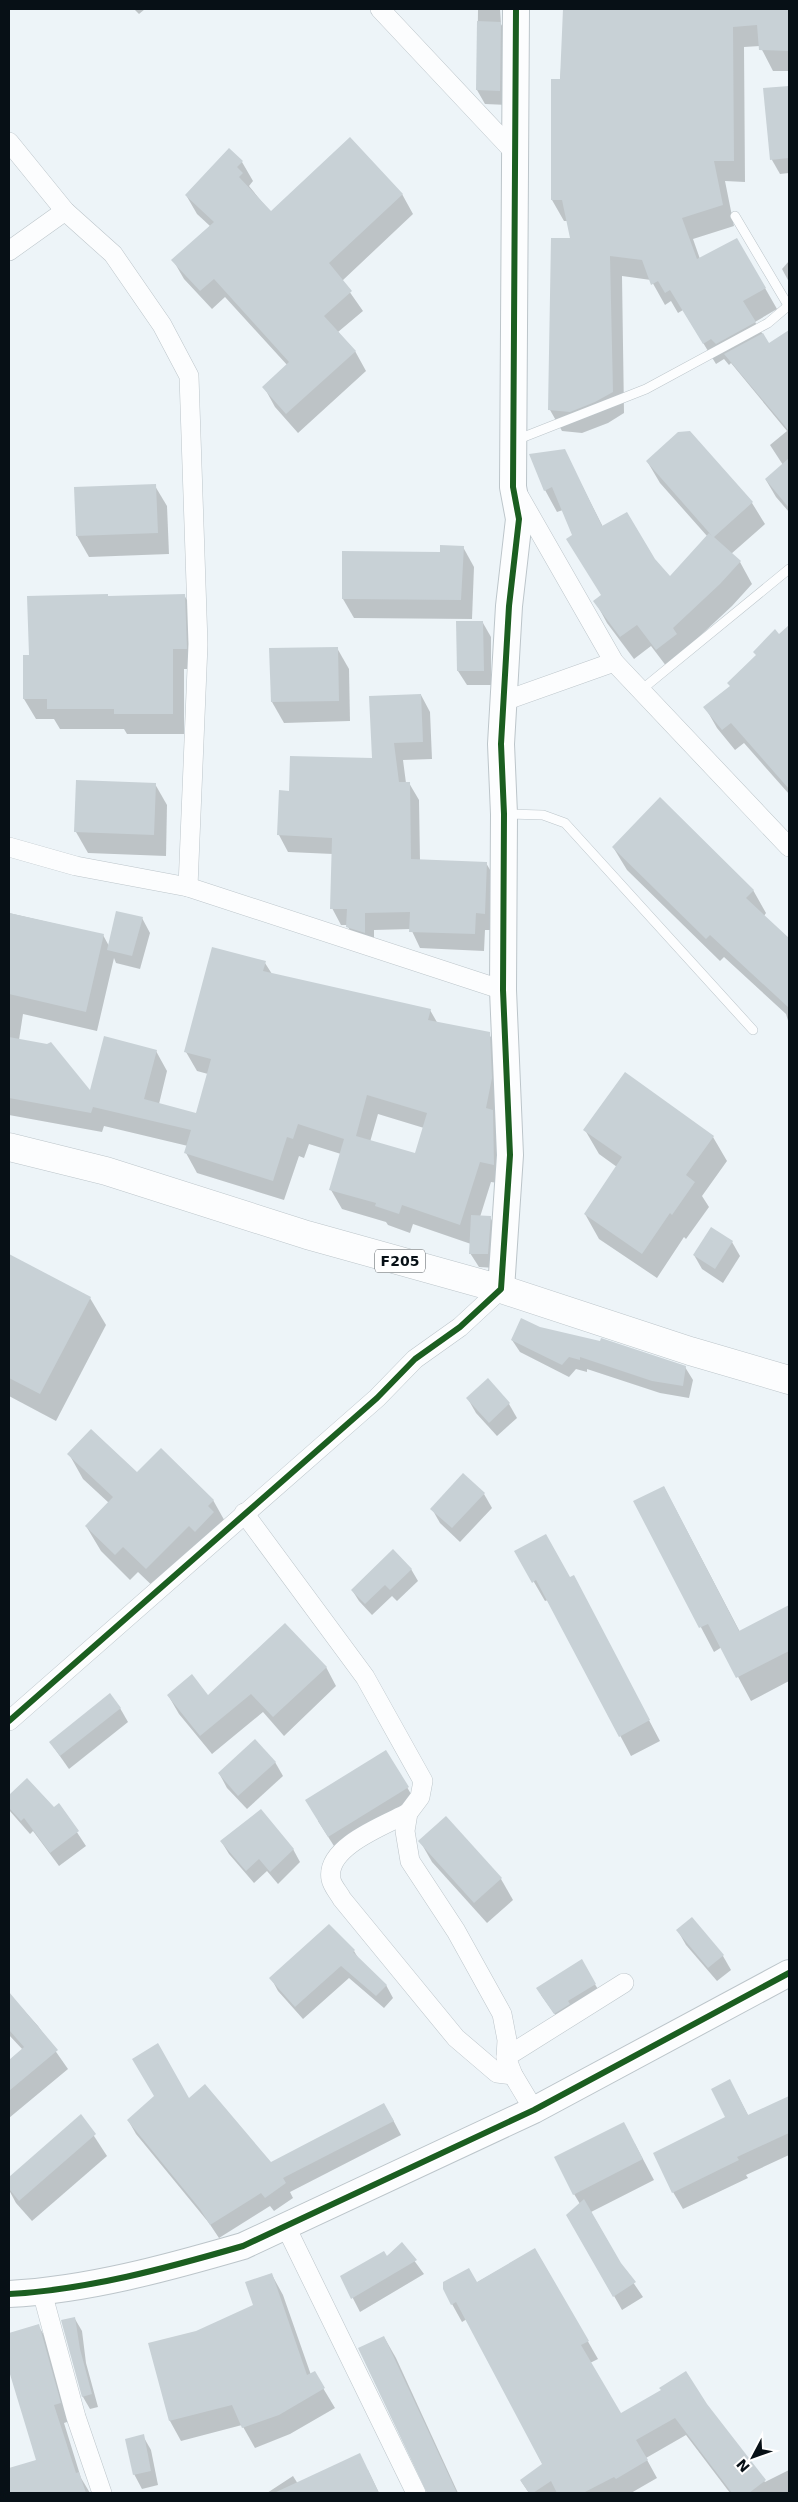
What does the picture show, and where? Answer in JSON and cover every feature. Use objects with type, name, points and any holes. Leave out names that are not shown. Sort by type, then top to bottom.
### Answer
[{"type":"main road","name":"F205","points":[[9,1146],[106,1171],[307,1235],[501,1288],[690,1351],[789,1380]]},
{"type":"street","points":[[380,9],[517,155]]},
{"type":"street","points":[[9,1721],[377,1398],[414,1359],[460,1326],[501,1288],[510,1155],[503,990],[504,814],[501,744],[509,606],[519,518],[514,487],[513,441],[517,155],[516,9]]},
{"type":"street","points":[[9,142],[65,211],[113,254],[162,325],[189,376],[198,644],[188,887]]},
{"type":"street","points":[[9,251],[65,211]]},
{"type":"street","points":[[514,487],[614,662],[789,848]]},
{"type":"street","points":[[504,701],[614,662]]},
{"type":"street","points":[[9,847],[76,866],[188,887],[503,990]]},
{"type":"street","points":[[244,1513],[365,1677],[423,1781],[420,1797],[408,1813],[345,1849],[335,1858],[331,1867],[331,1880],[342,1899],[456,2038],[497,2073],[624,1982]]},
{"type":"street","points":[[408,1813],[406,1831],[410,1861],[456,1931],[502,2014],[509,2066],[534,2110]]},
{"type":"street","points":[[9,2294],[42,2292],[198,2259],[243,2246],[284,2225],[534,2110],[789,1973]]},
{"type":"street","points":[[284,2225],[416,2493]]},
{"type":"street","points":[[42,2292],[76,2417],[102,2493]]},
{"type":"lane","points":[[513,441],[646,389],[768,323],[789,307],[734,216]]},
{"type":"lane","points":[[640,691],[789,569]]},
{"type":"lane","points":[[504,814],[543,815],[565,823],[753,1030]]},
{"type":"building","points":[[563,9],[789,9],[789,51],[759,50],[757,25],[733,27],[734,161],[714,161],[723,205],[682,218],[697,259],[737,238],[766,288],[743,301],[756,322],[716,344],[711,339],[703,344],[670,290],[665,293],[658,281],[651,285],[642,260],[610,256],[613,392],[570,412],[548,410],[551,238],[570,238],[562,200],[551,200],[551,79],[560,79]]},
{"type":"building","points":[[477,21],[501,22],[500,91],[476,90]]},
{"type":"building","points":[[789,86],[789,158],[770,160],[763,88]]},
{"type":"building","points":[[350,137],[403,194],[329,263],[352,291],[324,316],[356,351],[286,414],[262,387],[289,362],[214,279],[200,291],[171,260],[214,222],[185,195],[229,148],[243,161],[237,167],[243,173],[239,177],[271,211]]},
{"type":"building","points":[[789,330],[789,431],[724,354],[763,333],[769,343]]},
{"type":"building","points":[[690,431],[753,502],[714,537],[741,561],[720,584],[673,628],[677,634],[656,650],[637,625],[620,637],[593,601],[601,595],[566,539],[572,535],[552,487],[544,491],[529,454],[565,449],[602,526],[627,512],[655,559],[670,576],[709,533],[712,536],[646,461],[678,432]]},
{"type":"building","points":[[789,458],[789,508],[765,479]]},
{"type":"building","points":[[156,484],[158,533],[76,536],[74,487]]},
{"type":"building","points":[[440,545],[464,546],[461,600],[342,599],[342,551],[440,552]]},
{"type":"building","points":[[108,594],[108,596],[185,594],[187,649],[173,649],[173,714],[114,714],[114,709],[47,709],[47,699],[23,699],[23,655],[29,655],[27,596]]},
{"type":"building","points":[[456,621],[483,621],[484,671],[457,671]]},
{"type":"building","points":[[789,625],[789,789],[731,723],[722,730],[703,707],[730,686],[727,683],[756,655],[753,652],[775,629],[779,634]]},
{"type":"building","points":[[338,647],[339,701],[271,702],[269,648]]},
{"type":"building","points":[[421,694],[423,742],[394,743],[399,782],[410,782],[411,859],[487,862],[485,914],[476,913],[475,934],[409,932],[410,912],[365,913],[365,933],[346,927],[347,909],[330,909],[332,838],[277,835],[279,790],[289,791],[290,756],[372,758],[369,696]]},
{"type":"building","points":[[76,780],[156,783],[154,835],[74,832]]},
{"type":"building","points":[[660,797],[754,890],[746,898],[789,938],[789,1008],[710,935],[706,939],[612,847]]},
{"type":"building","points":[[116,911],[143,917],[132,956],[107,950]]},
{"type":"building","points":[[9,913],[104,934],[86,1012],[9,994]]},
{"type":"building","points":[[212,947],[266,961],[263,971],[431,1009],[428,1020],[490,1032],[492,1078],[486,1108],[493,1110],[494,1165],[480,1162],[460,1225],[402,1205],[399,1214],[375,1206],[376,1203],[329,1190],[344,1139],[298,1124],[293,1139],[287,1137],[273,1181],[184,1153],[191,1130],[93,1107],[91,1113],[9,1098],[9,1037],[47,1044],[51,1042],[90,1090],[104,1036],[157,1050],[144,1099],[196,1113],[211,1059],[184,1052]],"holes":[[[367,1095],[427,1113],[415,1153],[356,1136]]]},
{"type":"building","points":[[625,1072],[714,1136],[686,1175],[695,1182],[672,1215],[670,1213],[642,1254],[584,1214],[622,1157],[583,1130]]},
{"type":"building","points":[[471,1215],[491,1216],[488,1254],[469,1254]]},
{"type":"building","points":[[711,1227],[733,1241],[715,1269],[693,1255]]},
{"type":"building","points":[[9,1254],[91,1297],[40,1394],[9,1378]]},
{"type":"building","points":[[521,1318],[540,1327],[600,1341],[601,1338],[686,1366],[683,1386],[652,1381],[580,1357],[580,1360],[569,1357],[562,1365],[511,1340]]},
{"type":"building","points":[[488,1378],[510,1403],[489,1423],[466,1398]]},
{"type":"building","points":[[91,1429],[137,1472],[161,1448],[214,1500],[208,1506],[214,1512],[195,1532],[189,1526],[146,1569],[123,1547],[115,1555],[85,1526],[113,1497],[67,1454]]},
{"type":"building","points":[[463,1473],[485,1493],[452,1528],[430,1509]]},
{"type":"building","points":[[664,1486],[739,1631],[789,1605],[789,1651],[736,1678],[708,1624],[699,1628],[633,1501]]},
{"type":"building","points":[[546,1534],[570,1577],[574,1575],[650,1720],[619,1737],[536,1580],[532,1583],[514,1551]]},
{"type":"building","points":[[393,1549],[412,1569],[390,1590],[385,1585],[365,1604],[351,1590]]},
{"type":"building","points":[[285,1623],[327,1667],[273,1717],[251,1694],[200,1736],[167,1695],[192,1674],[208,1695]]},
{"type":"building","points":[[110,1693],[121,1708],[60,1756],[49,1742]]},
{"type":"building","points":[[255,1739],[276,1762],[238,1796],[218,1773]]},
{"type":"building","points":[[386,1750],[409,1787],[328,1837],[305,1800]]},
{"type":"building","points":[[27,1778],[54,1807],[59,1803],[79,1831],[50,1853],[24,1818],[21,1821],[9,1808],[9,1795]]},
{"type":"building","points":[[261,1809],[294,1849],[270,1872],[259,1859],[246,1871],[220,1841]]},
{"type":"building","points":[[446,1816],[502,1878],[474,1903],[418,1841]]},
{"type":"building","points":[[692,1917],[724,1955],[708,1968],[676,1930]]},
{"type":"building","points":[[329,1924],[355,1950],[353,1952],[387,1985],[376,1996],[341,1966],[295,2007],[269,1978]]},
{"type":"building","points":[[582,1959],[596,1984],[568,2001],[570,2004],[554,2014],[536,1988]]},
{"type":"building","points":[[9,1992],[58,2050],[9,2091],[9,2060],[24,2047],[9,2030]]},
{"type":"building","points":[[158,2043],[189,2098],[205,2084],[271,2162],[384,2103],[394,2121],[283,2178],[286,2183],[265,2198],[261,2193],[210,2225],[200,2209],[127,2120],[154,2096],[132,2059]]},
{"type":"building","points":[[730,2079],[748,2115],[789,2096],[789,2133],[737,2157],[739,2160],[672,2193],[653,2153],[725,2117],[711,2089]]},
{"type":"building","points":[[81,2114],[96,2134],[19,2201],[9,2189],[9,2177]]},
{"type":"building","points":[[624,2122],[643,2159],[573,2195],[554,2157]]},
{"type":"building","points":[[584,2199],[621,2263],[636,2282],[613,2297],[566,2215]]},
{"type":"building","points":[[402,2242],[417,2260],[351,2299],[340,2276],[384,2251],[387,2256]]},
{"type":"building","points":[[535,2248],[589,2341],[581,2345],[621,2413],[661,2390],[659,2388],[686,2371],[707,2404],[766,2480],[749,2493],[732,2493],[675,2418],[636,2440],[648,2460],[616,2479],[614,2477],[583,2493],[557,2493],[551,2481],[533,2493],[529,2493],[520,2480],[542,2464],[456,2302],[451,2305],[443,2289],[443,2282],[469,2268],[477,2282]]},
{"type":"building","points":[[272,2273],[307,2375],[315,2371],[325,2388],[279,2415],[242,2428],[232,2405],[169,2421],[148,2343],[196,2331],[253,2305],[245,2282]]},
{"type":"building","points":[[75,2317],[80,2349],[92,2394],[82,2397],[61,2320]]},
{"type":"building","points":[[39,2324],[61,2403],[54,2405],[76,2473],[79,2472],[86,2493],[9,2493],[9,2468],[36,2460],[9,2371],[9,2333]]},
{"type":"building","points":[[384,2336],[457,2493],[427,2493],[358,2348]]},
{"type":"building","points":[[144,2434],[151,2471],[133,2475],[125,2439]]},
{"type":"building","points":[[360,2453],[379,2493],[274,2493]]},
{"type":"cycle path","points":[[9,1721],[377,1398],[415,1359],[460,1327],[501,1289],[510,1155],[503,990],[504,814],[501,744],[509,606],[519,519],[513,487],[516,9]]},
{"type":"cycle path","points":[[9,2294],[68,2288],[127,2277],[243,2246],[534,2110],[789,1973]]}]
